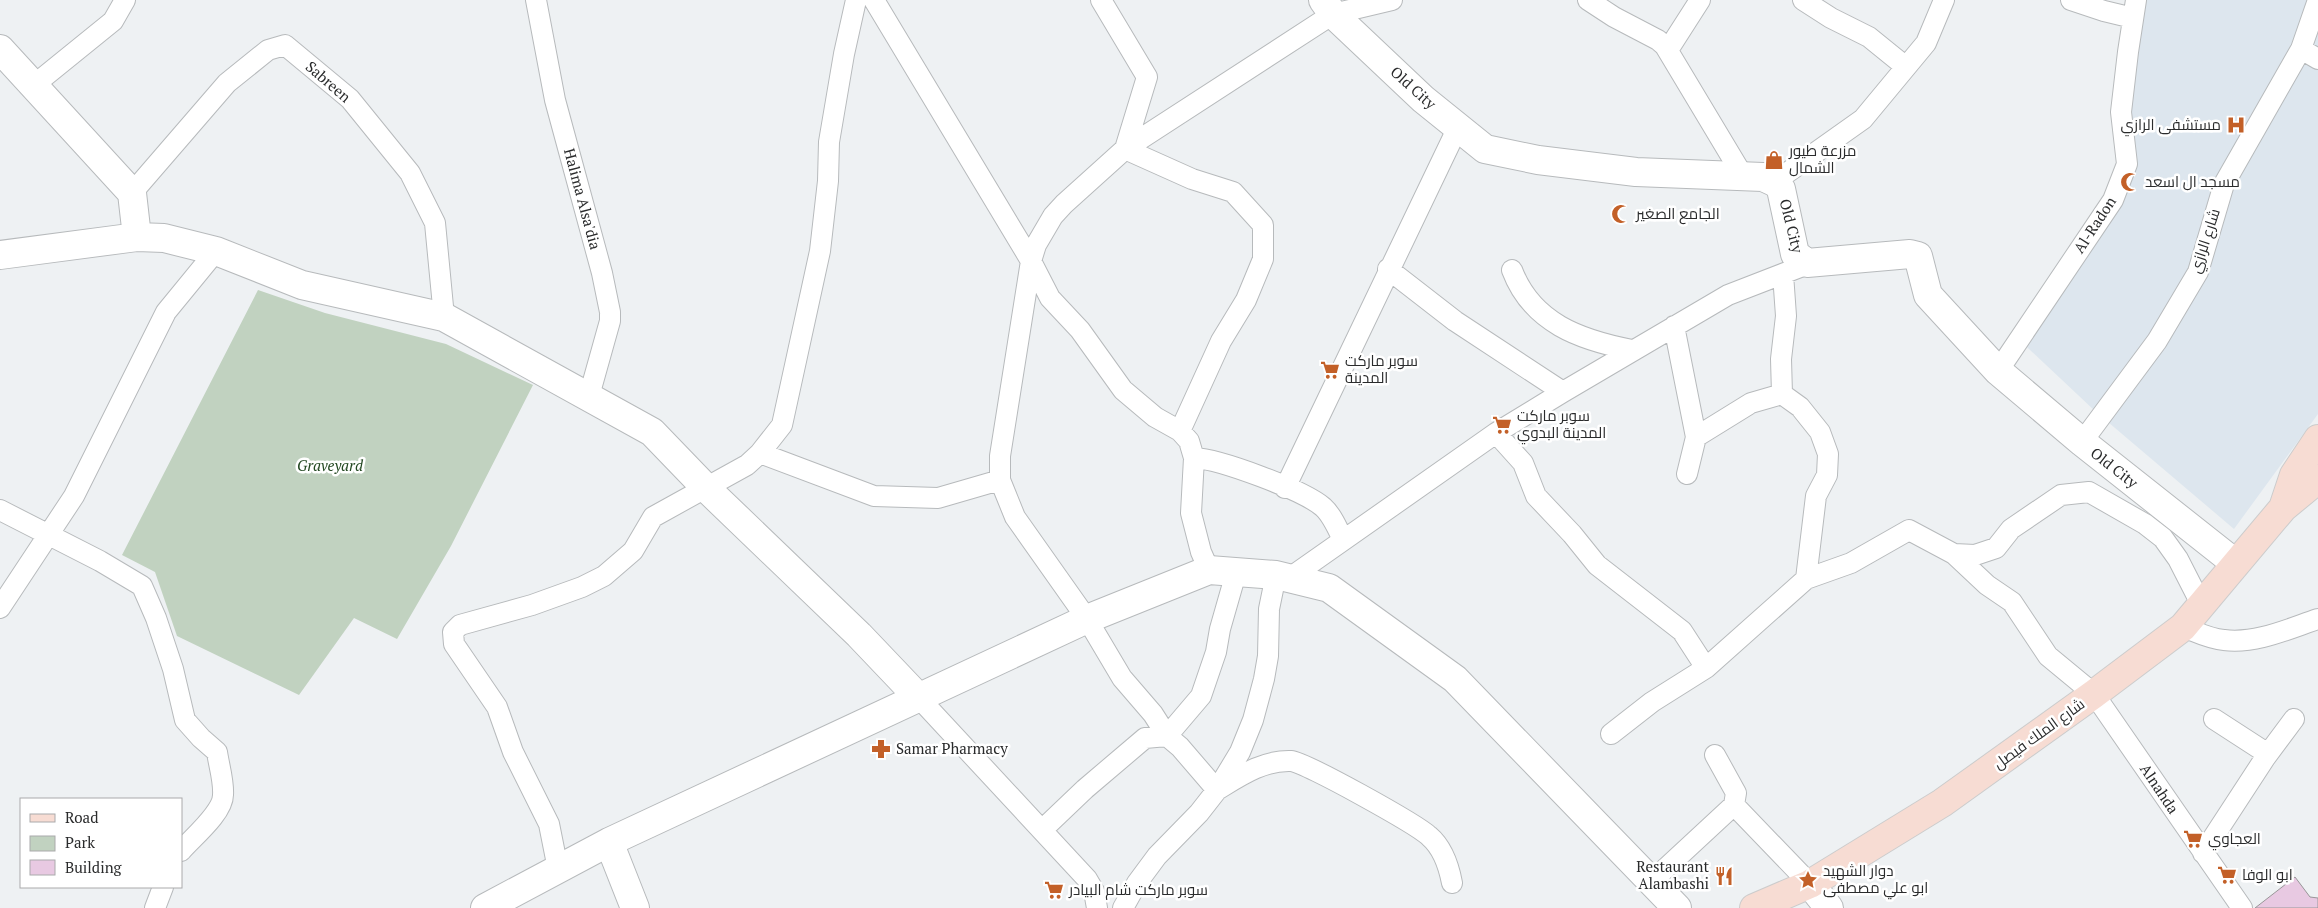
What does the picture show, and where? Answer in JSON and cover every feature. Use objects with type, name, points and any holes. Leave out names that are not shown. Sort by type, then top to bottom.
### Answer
[{"type":"main road","points":[[2283,508],[2294,474],[2318,439]]},
{"type":"main road","points":[[2283,508],[2318,479]]},
{"type":"main road","name":"شارع الملك فيصل","points":[[1754,908],[1810,884],[1942,803],[2094,694],[2183,627],[2283,508]]},
{"type":"street","points":[[34,85],[113,21],[125,0]]},
{"type":"street","name":"Halima Alsa'dia","points":[[536,0],[555,100],[610,312],[610,321],[589,396]]},
{"type":"street","points":[[558,869],[549,824],[513,752],[497,707],[454,644],[452,632],[462,624],[532,605],[582,587],[604,576],[633,551],[653,517],[733,474],[760,453],[782,425],[819,260],[826,216],[829,142],[844,54],[856,0]]},
{"type":"street","points":[[874,0],[1031,261],[1050,298],[1080,330],[1123,390],[1155,417],[1180,431],[1192,448],[1194,458],[1190,509],[1198,542],[1209,570]]},
{"type":"street","points":[[1101,0],[1147,77],[1125,148]]},
{"type":"street","points":[[1217,790],[1180,747],[1167,736],[1153,714],[1122,678],[1087,619],[1014,517],[1000,480],[1000,456],[1031,261],[1036,245],[1053,216],[1125,148],[1328,7],[1392,0]]},
{"type":"street","points":[[1588,0],[1614,17],[1658,40],[1668,50],[1743,176]]},
{"type":"street","points":[[1668,50],[1700,0]]},
{"type":"street","points":[[1803,0],[1831,18],[1869,37],[1906,67]]},
{"type":"street","points":[[1774,182],[1863,119],[1926,43],[1944,0]]},
{"type":"street","points":[[2071,0],[2104,11],[2135,9]]},
{"type":"street","name":"شارع الرازي","points":[[2082,442],[2156,341],[2198,272],[2224,184],[2301,49],[2318,0]]},
{"type":"street","name":"Old City","points":[[1328,7],[1423,99],[1485,149],[1538,160],[1636,172],[1764,177],[1774,182],[1783,193],[1795,254],[1808,264],[1910,254],[1918,256],[1928,295],[1998,371],[2082,442],[2235,563]]},
{"type":"street","name":"Al-Radon","points":[[1998,371],[2113,200],[2120,185],[2127,157],[2121,112],[2135,9]]},
{"type":"street","name":"Sabreen","points":[[132,193],[227,83],[268,50],[285,45],[350,99],[410,173],[434,223],[444,317]]},
{"type":"street","points":[[0,49],[132,193],[137,237]]},
{"type":"street","points":[[2301,49],[2318,59]]},
{"type":"street","points":[[1285,488],[1388,269],[1458,127]]},
{"type":"street","points":[[1125,148],[1192,180],[1234,192],[1263,224],[1263,260],[1246,300],[1221,342],[1180,431]]},
{"type":"street","points":[[0,255],[137,237],[164,238],[216,251],[302,285],[444,317],[652,432],[706,488],[858,635],[919,698],[1090,882],[1094,891],[1097,908]]},
{"type":"street","points":[[0,608],[74,496],[166,312],[216,251]]},
{"type":"street","points":[[1123,908],[1137,883],[1157,856],[1199,813],[1217,790],[1242,747],[1261,692],[1268,656],[1269,610],[1284,576],[1343,540],[1496,433],[1632,350],[1728,295],[1808,264]]},
{"type":"street","points":[[1388,269],[1455,321],[1563,392]]},
{"type":"street","points":[[1512,270],[1524,294],[1542,314],[1582,337],[1632,350]]},
{"type":"street","points":[[1782,394],[1781,359],[1786,316],[1783,274]]},
{"type":"street","points":[[1674,326],[1696,437],[1687,474]]},
{"type":"street","points":[[1696,437],[1751,403],[1782,394]]},
{"type":"street","points":[[1782,394],[1800,407],[1820,432],[1828,454],[1827,475],[1816,496],[1806,579]]},
{"type":"street","points":[[1496,433],[1523,463],[1536,496],[1572,534],[1597,565],[1682,631],[1706,668]]},
{"type":"street","points":[[760,453],[874,496],[938,498],[1000,480]]},
{"type":"street","points":[[1194,458],[1219,462],[1300,493],[1324,508],[1343,540]]},
{"type":"street","points":[[1611,734],[1652,702],[1706,668],[1806,579],[1851,563],[1909,530],[1954,554],[1974,555],[1996,548],[2010,529],[2060,495],[2089,492],[2146,524],[2163,538],[2178,560],[2201,604]]},
{"type":"street","points":[[0,510],[100,561],[142,586],[156,618],[173,669],[185,720],[217,752],[224,797],[209,822],[182,850]]},
{"type":"street","name":"Alnahda","points":[[1954,554],[1987,585],[2012,602],[2048,656],[2094,694],[2242,908]]},
{"type":"street","points":[[485,908],[609,842],[1087,619],[1209,570],[1284,576],[1329,588],[1455,679],[1652,880],[1677,908]]},
{"type":"street","points":[[1042,830],[1085,789],[1145,738],[1167,736],[1201,696],[1216,652],[1220,629],[1236,573]]},
{"type":"street","points":[[2183,627],[2208,637],[2236,641],[2261,638],[2318,619]]},
{"type":"street","points":[[2203,853],[2294,718]]},
{"type":"street","points":[[2214,719],[2268,754]]},
{"type":"street","points":[[1652,880],[1734,805],[1736,793],[1715,755]]},
{"type":"street","points":[[1217,790],[1254,768],[1292,761],[1338,782],[1429,836],[1444,856],[1452,883]]},
{"type":"street","points":[[1734,805],[1810,884],[1829,908]]},
{"type":"street","points":[[609,842],[635,908]]},
{"type":"street","points":[[155,908],[163,888]]},
{"type":"shaded area","points":[[2138,0],[2318,0],[2318,414],[2234,529],[2095,411],[2013,334],[2121,193]]},
{"type":"green space","name":"Graveyard","points":[[258,290],[325,313],[446,344],[533,385],[451,546],[397,639],[354,618],[299,695],[177,636],[155,572],[122,555]]},
{"type":"building","points":[[2295,877],[2310,897],[2318,898],[2318,908],[2255,908]]},
{"type":"place","name":"مستشفى الرازي","points":[[2236,125]]},
{"type":"place","name":"مزرعة طيور الشمال","points":[[1774,160]]},
{"type":"place","name":"مسجد ال اسعد","points":[[2130,182]]},
{"type":"place","name":"الجامع الصغير","points":[[1621,214]]},
{"type":"place","name":"سوبر ماركت المدينة","points":[[1330,370]]},
{"type":"place","name":"سوبر ماركت المدينة البدوي","points":[[1502,425]]},
{"type":"place","name":"Samar Pharmacy","points":[[881,749]]},
{"type":"place","name":"العجاوي","points":[[2193,839]]},
{"type":"place","name":"ابو الوفا","points":[[2227,875]]},
{"type":"place","name":"Restaurant Alambashi","points":[[1724,876]]},
{"type":"place","name":"دوار الشهيد ابو علي مصطفى","points":[[1808,880]]},
{"type":"place","name":"سوبر ماركت شام البيادر","points":[[1054,890]]}]
